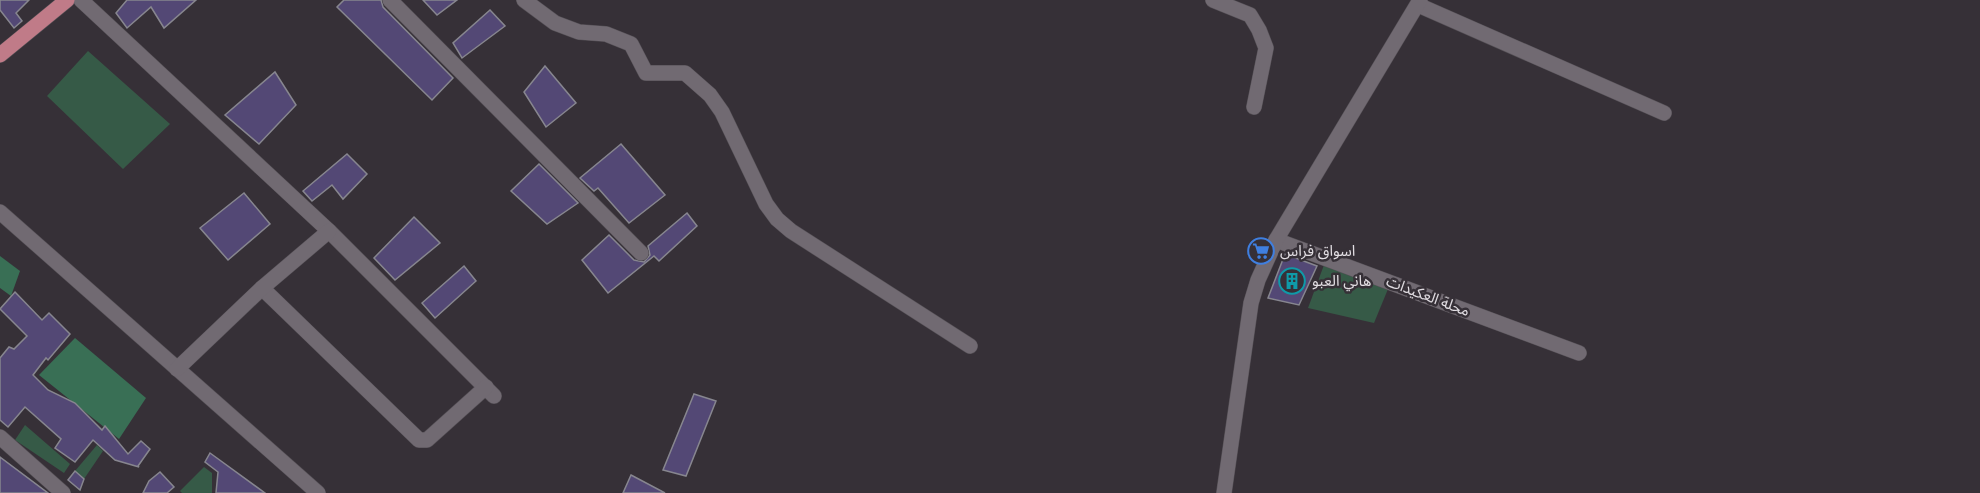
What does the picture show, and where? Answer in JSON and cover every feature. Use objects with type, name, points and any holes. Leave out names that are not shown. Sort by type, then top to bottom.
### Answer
[{"type":"main road","points":[[0,55],[67,0]]},
{"type":"street","points":[[81,0],[329,231],[490,392],[427,440],[419,440],[262,288]]},
{"type":"street","points":[[390,0],[641,253]]},
{"type":"street","points":[[524,0],[555,23],[579,32],[606,34],[631,44],[646,73],[685,73],[710,95],[723,112],[766,204],[777,219],[791,231],[970,346]]},
{"type":"street","points":[[1213,0],[1250,15],[1263,39],[1266,48],[1254,107]]},
{"type":"street","points":[[1224,493],[1251,303],[1258,280],[1276,240],[1419,3],[1664,113]]},
{"type":"street","points":[[0,213],[318,493]]},
{"type":"street","points":[[177,369],[262,288],[329,231]]},
{"type":"street","name":"محلة العكيدات","points":[[1276,240],[1579,353]]},
{"type":"street","points":[[0,437],[63,493]]},
{"type":"green space","points":[[88,51],[170,124],[123,169],[47,96]]},
{"type":"green space","points":[[0,256],[20,271],[11,296],[0,288]]},
{"type":"green space","points":[[1324,265],[1388,289],[1374,323],[1308,308]]},
{"type":"green space","points":[[75,338],[146,398],[119,439],[39,375]]},
{"type":"green space","points":[[25,425],[70,464],[64,473],[15,440]]},
{"type":"green space","points":[[97,445],[103,451],[84,479],[75,471]]},
{"type":"green space","points":[[204,467],[212,473],[212,493],[182,493],[180,491]]},
{"type":"building","points":[[0,0],[29,0],[16,13],[22,21],[14,28],[0,10]]},
{"type":"building","points":[[127,0],[196,0],[164,28],[151,7],[127,28],[116,13]]},
{"type":"building","points":[[344,0],[381,0],[383,7],[453,78],[432,100],[337,7]]},
{"type":"building","points":[[423,0],[457,0],[437,15]]},
{"type":"building","points":[[490,10],[505,26],[462,58],[453,43]]},
{"type":"building","points":[[545,66],[576,103],[546,127],[524,92]]},
{"type":"building","points":[[275,72],[296,105],[259,144],[225,115]]},
{"type":"building","points":[[621,144],[665,195],[629,223],[598,188],[594,191],[580,178]]},
{"type":"building","points":[[347,154],[367,174],[343,199],[332,185],[312,201],[303,191]]},
{"type":"building","points":[[539,164],[578,203],[547,224],[511,191]]},
{"type":"building","points":[[244,193],[270,224],[228,260],[200,228]]},
{"type":"building","points":[[687,213],[697,226],[659,261],[654,256],[608,293],[582,260],[609,235],[634,260],[644,262],[650,255],[648,246]]},
{"type":"building","points":[[414,217],[440,243],[395,280],[374,258]]},
{"type":"building","name":"هاني العبو","points":[[1285,254],[1317,266],[1299,305],[1268,298]]},
{"type":"building","points":[[464,266],[476,281],[435,318],[422,303]]},
{"type":"building","points":[[15,292],[42,320],[49,313],[70,334],[33,375],[48,390],[75,403],[102,430],[105,426],[128,454],[141,441],[150,449],[139,467],[115,460],[93,440],[75,462],[55,448],[61,439],[25,407],[8,427],[0,420],[0,358],[9,347],[14,349],[27,336],[0,309]]},
{"type":"building","points":[[694,394],[716,401],[686,476],[663,470]]},
{"type":"building","points":[[210,453],[265,493],[216,493],[218,472],[205,462]]},
{"type":"building","points":[[0,457],[48,493],[0,493]]},
{"type":"building","points":[[75,471],[84,479],[80,490],[68,480]]},
{"type":"building","points":[[160,472],[174,487],[167,493],[143,493],[149,481]]},
{"type":"building","points":[[631,475],[665,493],[623,493]]},
{"type":"place","name":"اسواق فراس","points":[[1261,251]]},
{"type":"place","name":"هاني العبو","points":[[1292,281]]}]
